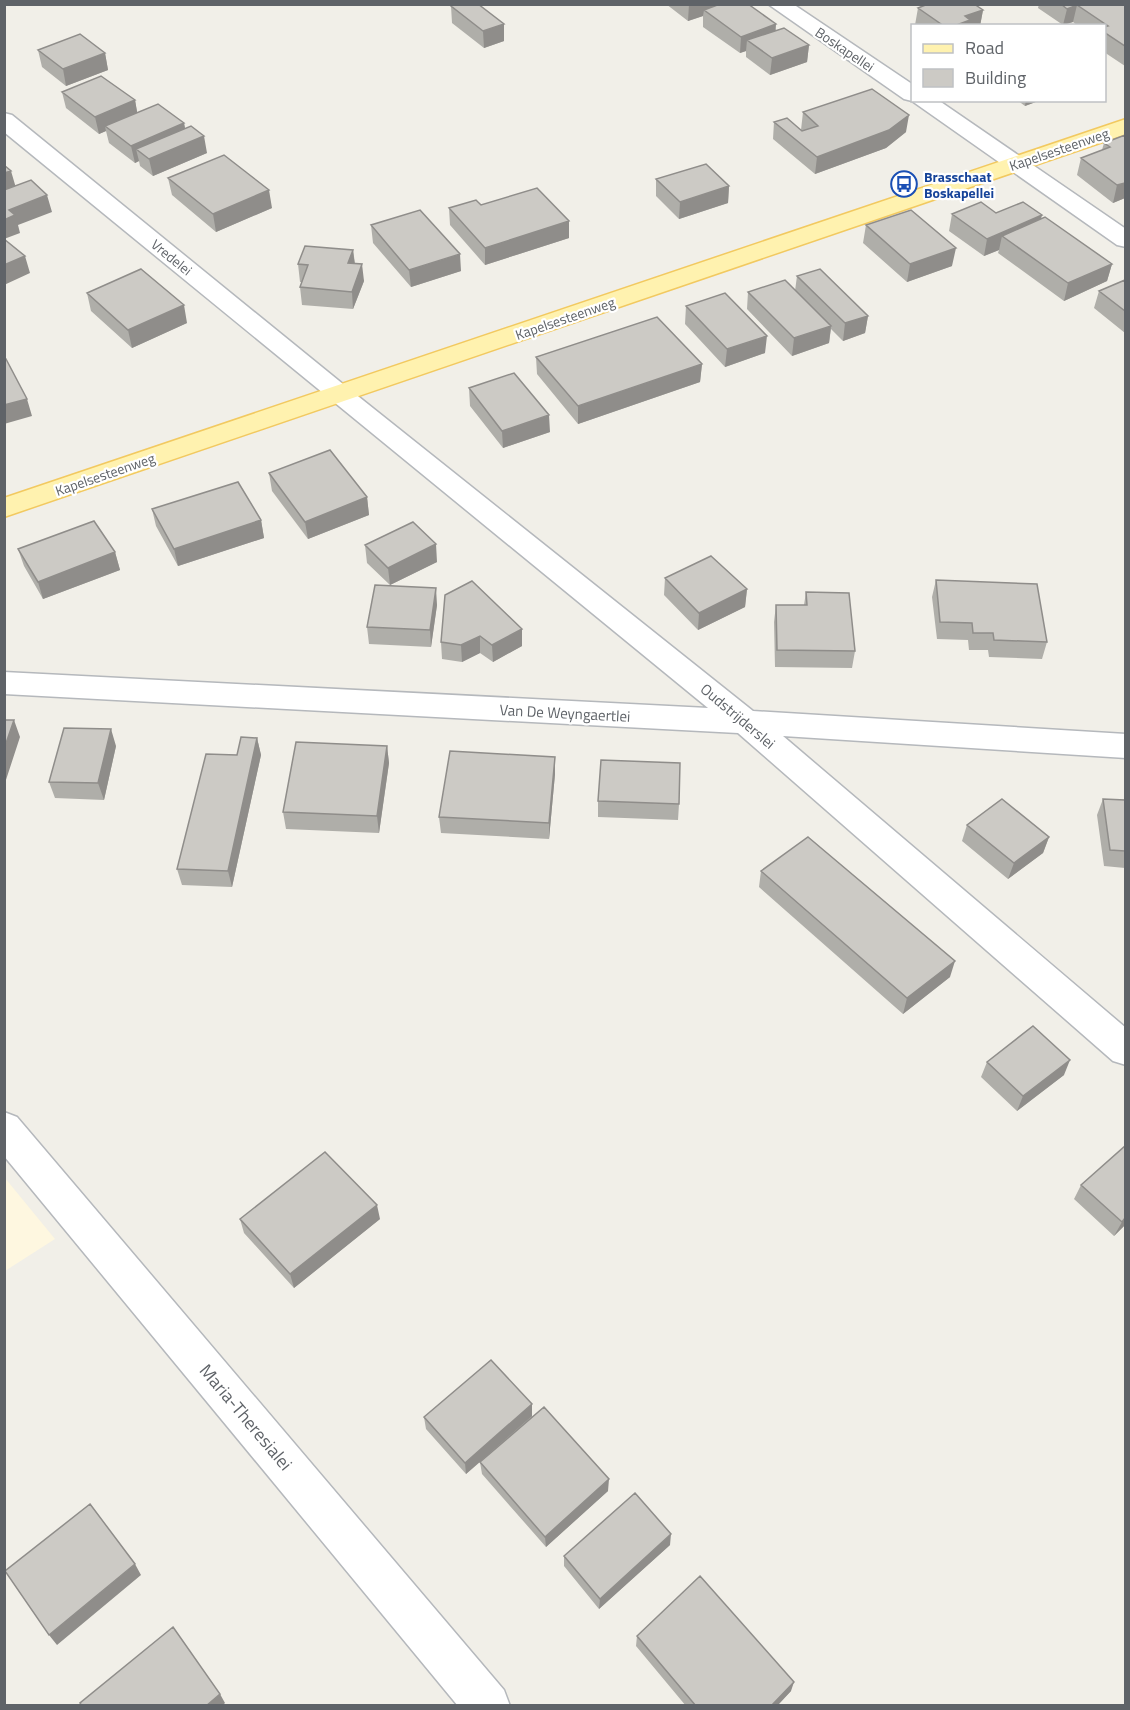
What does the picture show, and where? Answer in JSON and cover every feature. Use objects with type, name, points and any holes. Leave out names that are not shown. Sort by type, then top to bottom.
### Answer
[{"type":"main road","name":"Kapelsesteenweg","points":[[4,508],[1125,126]]},
{"type":"street","name":"Boskapellei","points":[[778,4],[911,93]]},
{"type":"street","points":[[925,102],[1017,163],[1037,181],[1125,240]]},
{"type":"street","name":"Vredelei","points":[[4,120],[340,395]]},
{"type":"street","name":"Oudstrijderslei","points":[[340,395],[746,722],[1125,1050]]},
{"type":"street","name":"Van De Weyngaertlei","points":[[4,684],[746,722],[1125,746]]},
{"type":"street","name":"Maria-Theresialei","points":[[4,1128],[488,1706]]},
{"type":"shaded area","points":[[5,1178],[55,1239],[4,1271]]},
{"type":"building","points":[[478,4],[504,24],[483,31],[451,6]]},
{"type":"building","points":[[720,4],[748,4],[776,24],[741,37],[704,10]]},
{"type":"building","points":[[928,4],[974,4],[983,10],[965,16],[970,20],[959,24],[941,24],[918,8]]},
{"type":"building","points":[[1061,4],[1125,4],[1125,46],[1106,33],[1108,26],[1106,24],[1077,5],[1067,9]]},
{"type":"building","points":[[784,28],[809,45],[772,58],[747,40]]},
{"type":"building","points":[[80,34],[105,53],[63,69],[38,50]]},
{"type":"building","points":[[101,76],[135,100],[95,117],[62,92]]},
{"type":"building","points":[[872,89],[909,115],[889,130],[817,157],[774,122],[787,118],[802,131],[818,126],[803,112]]},
{"type":"building","points":[[158,104],[184,123],[131,146],[105,126]]},
{"type":"building","points":[[191,126],[204,136],[149,159],[136,149]]},
{"type":"building","points":[[1125,135],[1125,183],[1117,185],[1081,158],[1110,147],[1104,143]]},
{"type":"building","points":[[224,155],[269,190],[213,214],[168,178]]},
{"type":"building","points":[[706,164],[729,186],[680,202],[656,179]]},
{"type":"building","points":[[4,165],[11,171],[4,173]]},
{"type":"building","points":[[31,180],[47,195],[9,210],[15,215],[4,220],[4,190]]},
{"type":"building","points":[[537,188],[569,221],[485,248],[449,208],[476,200],[481,205]]},
{"type":"building","points":[[981,202],[996,213],[1023,202],[1042,215],[987,239],[952,214]]},
{"type":"building","points":[[420,210],[460,254],[409,270],[371,225]]},
{"type":"building","points":[[911,210],[956,248],[910,264],[866,225]]},
{"type":"building","points":[[1045,217],[1112,264],[1068,283],[1002,236]]},
{"type":"building","points":[[4,239],[25,256],[4,265]]},
{"type":"building","points":[[305,246],[353,250],[348,263],[362,264],[352,292],[300,287],[308,265],[298,264]]},
{"type":"building","points":[[141,269],[184,305],[128,330],[87,293]]},
{"type":"building","points":[[820,269],[868,316],[845,323],[797,276]]},
{"type":"building","points":[[785,280],[831,326],[794,338],[748,292]]},
{"type":"building","points":[[1125,280],[1125,311],[1099,291]]},
{"type":"building","points":[[725,293],[767,336],[727,349],[686,306]]},
{"type":"building","points":[[657,317],[702,364],[578,406],[536,357]]},
{"type":"building","points":[[6,359],[27,399],[4,405],[4,360]]},
{"type":"building","points":[[514,373],[549,415],[502,431],[469,388]]},
{"type":"building","points":[[330,450],[367,497],[305,522],[269,473]]},
{"type":"building","points":[[238,482],[261,520],[174,549],[152,509]]},
{"type":"building","points":[[94,521],[115,552],[38,582],[18,549]]},
{"type":"building","points":[[413,522],[436,544],[388,568],[365,545]]},
{"type":"building","points":[[711,556],[747,589],[699,613],[665,578]]},
{"type":"building","points":[[936,580],[1037,584],[1047,642],[994,640],[993,633],[973,633],[972,623],[940,622]]},
{"type":"building","points":[[472,581],[522,629],[492,645],[480,636],[461,645],[441,642],[445,595]]},
{"type":"building","points":[[375,585],[436,588],[430,630],[367,627]]},
{"type":"building","points":[[806,592],[849,593],[855,651],[777,650],[776,605],[807,605]]},
{"type":"building","points":[[4,720],[14,720],[4,749]]},
{"type":"building","points":[[64,728],[111,729],[98,783],[49,782]]},
{"type":"building","points":[[241,737],[257,738],[228,871],[177,869],[206,754],[237,755]]},
{"type":"building","points":[[296,742],[387,746],[377,816],[283,812]]},
{"type":"building","points":[[450,751],[555,757],[549,823],[439,817]]},
{"type":"building","points":[[601,760],[680,763],[679,804],[598,801]]},
{"type":"building","points":[[1002,799],[1049,837],[1014,863],[967,825]]},
{"type":"building","points":[[1103,799],[1125,800],[1125,851],[1110,850]]},
{"type":"building","points":[[808,837],[955,961],[907,998],[761,871]]},
{"type":"building","points":[[1033,1026],[1070,1060],[1023,1096],[987,1062]]},
{"type":"building","points":[[1125,1146],[1125,1218],[1122,1222],[1081,1185]]},
{"type":"building","points":[[325,1152],[377,1205],[290,1274],[240,1219]]},
{"type":"building","points":[[491,1360],[532,1404],[465,1463],[424,1417]]},
{"type":"building","points":[[544,1407],[609,1479],[545,1537],[480,1462]]},
{"type":"building","points":[[635,1493],[671,1534],[600,1599],[564,1556]]},
{"type":"building","points":[[90,1504],[135,1564],[49,1635],[5,1571]]},
{"type":"building","points":[[700,1576],[794,1682],[771,1706],[696,1706],[637,1636]]},
{"type":"building","points":[[173,1627],[220,1694],[206,1706],[82,1706],[80,1703]]},
{"type":"place","name":"Brasschaat Boskapellei","points":[[904,184]]}]
